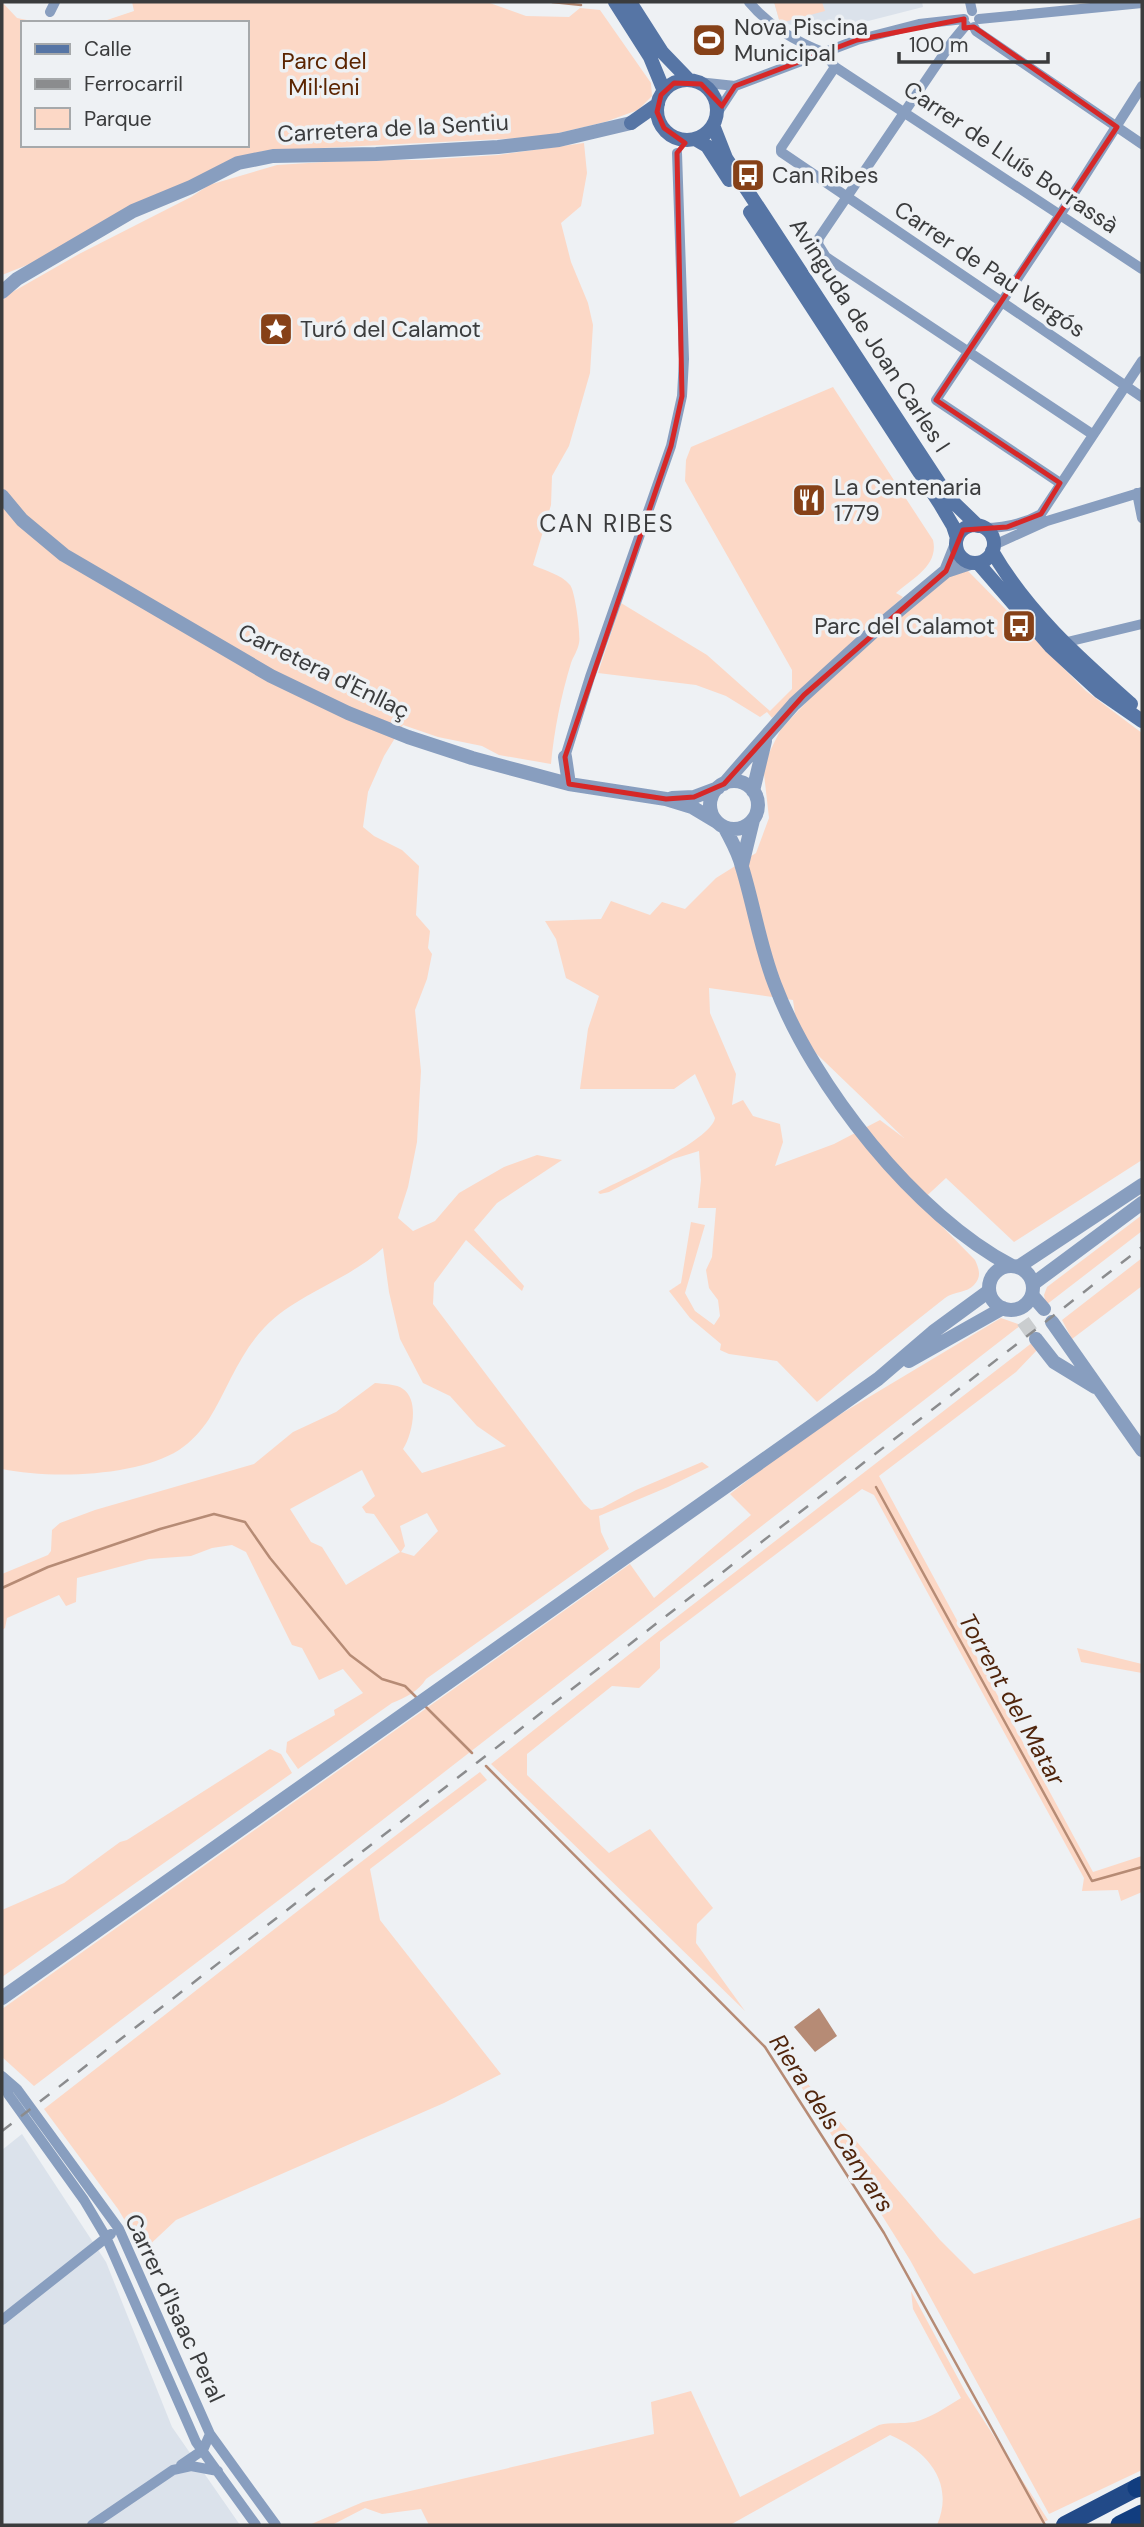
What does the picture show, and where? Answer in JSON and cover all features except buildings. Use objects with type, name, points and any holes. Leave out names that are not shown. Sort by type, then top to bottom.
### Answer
[{"type":"highway","points":[[1065,2525],[1141,2486]]},
{"type":"highway","points":[[1120,2525],[1142,2514]]},
{"type":"main road","points":[[615,2],[650,57],[661,97],[658,117],[677,153],[692,139],[705,134],[715,120],[717,107],[712,94],[662,52],[630,2]]},
{"type":"main road","points":[[631,123],[674,83],[694,81]]},
{"type":"main road","name":"Avinguda de Joan Carles I","points":[[715,120],[726,158],[949,498],[981,527]]},
{"type":"main road","points":[[631,123],[692,139]]},
{"type":"main road","name":"Avinguda de Joan Carles I","points":[[692,139],[707,146],[851,365],[953,526],[956,542]]},
{"type":"main road","points":[[1142,714],[1103,687],[1050,646],[974,563],[960,556],[956,542],[965,528],[981,527],[992,536],[993,548],[1016,589],[1103,687],[1142,721]]},
{"type":"main road","points":[[974,563],[985,560],[993,548]]},
{"type":"street","points":[[749,2],[783,33],[825,52]]},
{"type":"street","points":[[694,81],[735,86],[857,40],[919,24],[1142,3]]},
{"type":"street","points":[[971,17],[819,238],[820,251],[1092,433]]},
{"type":"street","points":[[971,17],[976,31],[1142,144]]},
{"type":"street","name":"Carrer de Lluís Borrassà","points":[[825,52],[835,67],[1142,269]]},
{"type":"street","name":"Carrer de Pau Vergós","points":[[835,67],[780,151],[1142,397]]},
{"type":"street","points":[[715,120],[735,86]]},
{"type":"street","points":[[1060,483],[936,400],[1060,215],[1142,86]]},
{"type":"street","name":"Carretera de la Sentiu","points":[[2,292],[17,279],[41,268],[133,211],[238,163],[273,156],[351,155],[498,147],[559,140],[631,123]]},
{"type":"street","points":[[550,779],[565,757],[594,664],[671,446],[682,396],[684,359],[677,153]]},
{"type":"street","name":"Carretera de la Sentiu","points":[[2,281],[17,279]]},
{"type":"street","points":[[993,548],[1044,517],[1060,483],[1142,361]]},
{"type":"street","points":[[981,527],[1007,527],[1140,492],[1142,517]]},
{"type":"street","name":"Carretera d'Enllaç","points":[[2,496],[22,520],[64,555],[271,676],[348,713],[472,758],[550,779],[666,799],[692,807],[721,825]]},
{"type":"street","points":[[946,571],[956,542]]},
{"type":"street","points":[[974,563],[946,571],[874,631],[804,695],[721,786],[710,801],[710,810],[742,864],[756,926],[775,986],[798,1036],[824,1082],[879,1153],[956,1228],[989,1254],[1028,1274],[1032,1289],[1044,1309]]},
{"type":"street","points":[[1063,643],[1142,624]]},
{"type":"street","points":[[1103,687],[1142,706]]},
{"type":"street","points":[[1103,687],[1142,729]]},
{"type":"street","points":[[742,864],[758,804],[753,791],[766,738]]},
{"type":"street","points":[[565,757],[569,783]]},
{"type":"street","points":[[721,786],[739,782],[753,791]]},
{"type":"street","name":"Carretera d'Enllaç","points":[[666,799],[694,797],[721,786]]},
{"type":"street","points":[[721,825],[740,828],[753,820]]},
{"type":"street","points":[[2,1998],[878,1379],[990,1286],[996,1272],[1015,1267],[1142,1185]]},
{"type":"street","points":[[878,1379],[1008,1309],[1024,1306],[1032,1289],[1142,1203]]},
{"type":"street","points":[[956,1228],[983,1262],[994,1301],[1023,1321]]},
{"type":"street","points":[[1052,1322],[1142,1450]]},
{"type":"street","points":[[1036,1339],[1055,1362],[1099,1390]]},
{"type":"street","points":[[1055,1362],[1084,1366]]},
{"type":"street","name":"Carrer d'Isaac Peral","points":[[3,2077],[17,2089],[119,2229],[210,2434],[276,2525]]},
{"type":"street","name":"Carrer d'Isaac Peral","points":[[3,2077],[8,2094],[84,2200],[106,2237],[196,2442],[256,2525]]},
{"type":"street","points":[[2,2320],[119,2229]]},
{"type":"street","points":[[92,2525],[203,2450],[210,2434]]},
{"type":"street","points":[[173,2470],[191,2466],[218,2471]]},
{"type":"highlighted area","points":[[964,19],[964,28],[974,27],[1117,127],[936,400],[1060,483],[1041,514],[1007,527],[963,530],[946,571],[804,695],[724,784],[694,797],[666,799],[569,784],[565,757],[671,446],[682,396],[677,153],[685,143],[664,128],[657,112],[661,95],[674,83],[701,84],[722,106],[735,86],[857,40]]},
{"type":"shaded area","points":[[774,2],[922,2],[923,7],[829,31],[780,23]]},
{"type":"shaded area","points":[[819,2008],[837,2036],[815,2052],[794,2027]]},
{"type":"shaded area","points":[[22,2134],[106,2262],[172,2427],[240,2525],[2,2525],[2,2150]]},
{"type":"green space","name":"Parc del Mil·leni","points":[[2,2],[17,18],[32,21],[21,21],[21,147],[248,147],[248,21],[100,21],[134,11],[132,2],[487,2],[526,16],[569,17],[580,8],[600,10],[651,83],[652,96],[638,110],[605,122],[542,137],[262,151],[37,261],[2,275]]},
{"type":"green space","points":[[774,2],[822,2],[825,11],[780,23]]},
{"type":"green space","points":[[584,143],[587,173],[581,206],[561,223],[571,262],[588,303],[593,325],[590,373],[569,446],[552,476],[551,505],[533,565],[558,575],[570,585],[577,613],[579,643],[561,701],[551,764],[499,755],[482,746],[438,737],[403,725],[384,756],[368,792],[363,827],[374,836],[402,850],[419,866],[416,915],[430,931],[428,948],[432,954],[427,979],[415,1010],[421,1071],[417,1142],[408,1187],[398,1218],[413,1231],[435,1221],[459,1193],[504,1167],[537,1155],[562,1160],[497,1203],[474,1230],[524,1286],[522,1291],[466,1240],[434,1283],[433,1304],[591,1510],[602,1508],[636,1490],[702,1462],[709,1467],[599,1516],[601,1532],[609,1549],[426,1679],[411,1694],[392,1703],[298,1769],[286,1752],[287,1742],[335,1715],[334,1710],[363,1693],[343,1669],[319,1680],[302,1648],[292,1645],[246,1552],[232,1545],[212,1548],[191,1556],[149,1559],[77,1578],[76,1602],[66,1606],[59,1595],[7,1618],[2,1630],[2,1574],[48,1555],[51,1551],[52,1530],[60,1523],[95,1510],[254,1464],[293,1432],[336,1412],[375,1383],[397,1386],[408,1394],[413,1418],[403,1449],[422,1473],[506,1446],[477,1426],[450,1396],[423,1383],[400,1339],[389,1292],[383,1248],[354,1270],[292,1305],[264,1328],[240,1361],[206,1423],[192,1440],[179,1450],[161,1459],[117,1471],[68,1475],[2,1469],[2,301],[9,294],[79,254],[191,197],[209,185],[277,165],[498,155]],"holes":[[[362,1470],[375,1496],[362,1507],[366,1513],[374,1514],[400,1552],[346,1585],[322,1547],[311,1542],[290,1509]],[[427,1513],[438,1531],[414,1556],[401,1552],[405,1546],[400,1526]]]},
{"type":"green space","name":"La Centenaria 1779","points":[[833,387],[933,540],[934,549],[928,564],[896,593],[903,597],[772,718],[767,712],[760,717],[726,696],[696,685],[598,673],[621,603],[707,655],[770,711],[792,689],[792,670],[685,481],[686,460],[691,447]]},
{"type":"green space","points":[[968,571],[1086,691],[1142,733],[1142,1160],[1014,1242],[946,1178],[919,1203],[975,1260],[979,1273],[977,1282],[971,1288],[945,1298],[817,1402],[777,1361],[729,1354],[720,1350],[721,1344],[690,1318],[669,1291],[681,1283],[691,1222],[705,1225],[685,1293],[695,1311],[714,1325],[720,1316],[718,1300],[709,1288],[706,1270],[712,1257],[716,1208],[698,1208],[701,1180],[699,1151],[673,1159],[609,1192],[598,1192],[698,1138],[715,1118],[695,1074],[674,1089],[580,1089],[588,1029],[599,996],[566,978],[556,939],[545,921],[601,919],[611,901],[650,915],[662,902],[685,909],[716,878],[756,853],[769,818],[763,765],[781,729],[834,673],[945,579],[958,572]],"holes":[[[709,988],[793,1000],[798,1036],[904,1138],[880,1120],[834,1144],[775,1166],[783,1142],[780,1124],[753,1116],[743,1100],[732,1105],[736,1074],[710,1013]]]},
{"type":"green space","points":[[1142,1215],[1142,1231],[1046,1305],[1044,1295],[1047,1287]]},
{"type":"green space","points":[[1142,1258],[1142,1286],[1072,1339],[1062,1320]]},
{"type":"green space","points":[[1001,1318],[1021,1325],[296,1887],[34,2086],[2,2057],[2,2009],[630,1564],[654,1598],[751,1515],[730,1494],[834,1418]]},
{"type":"green space","points":[[1033,1342],[1037,1350],[1016,1372],[879,1476],[1093,1872],[1142,1856],[1142,1892],[1121,1901],[1118,1890],[1082,1891],[1084,1878],[874,1495],[862,1489],[660,1642],[660,1668],[639,1688],[612,1686],[527,1754],[527,1775],[609,1853],[650,1829],[713,1908],[697,1924],[696,1943],[745,2011],[491,1764]]},
{"type":"green space","points":[[1077,1648],[1142,1664],[1142,1673],[1081,1662]]},
{"type":"green space","points":[[270,1749],[281,1754],[292,1773],[2,1977],[2,1910],[64,1883],[120,1842]]},
{"type":"green space","points":[[480,1772],[487,1780],[370,1869],[380,1920],[501,2074],[444,2103],[176,2220],[143,2251],[118,2209],[44,2109]]},
{"type":"green space","points":[[775,2045],[940,2240],[974,2274],[1142,2217],[1142,2470],[1049,2514],[910,2260]]},
{"type":"green space","points":[[911,2291],[966,2393],[1048,2520],[1038,2525],[937,2525],[943,2495],[934,2470],[916,2450],[890,2435],[730,2525],[429,2525],[421,2509],[382,2514],[365,2508],[332,2525],[309,2525],[363,2502],[654,2434],[651,2402],[691,2391],[740,2497],[879,2425],[920,2420],[961,2398],[913,2309]]},
{"type":"waterway","points":[[552,2],[581,5]]},
{"type":"waterway","name":"Torrent del Matar","points":[[876,1487],[1092,1881],[1142,1867]]},
{"type":"waterway","name":"Riera dels Canyars","points":[[2,1588],[48,1567],[160,1529],[214,1514],[245,1522],[270,1558],[350,1655],[382,1679],[405,1686],[417,1698]]},
{"type":"waterway","name":"Riera dels Canyars","points":[[424,1705],[472,1753]]},
{"type":"waterway","name":"Riera dels Canyars","points":[[486,1766],[765,2047],[884,2233],[1045,2525]]},
{"type":"tunnel","points":[[1023,1321],[1036,1339]]},
{"type":"railway","points":[[2,2131],[1142,1247]]},
{"type":"place","name":"Nova Piscina Municipal","points":[[709,40]]},
{"type":"place","name":"Can Ribes","points":[[748,175]]},
{"type":"place","name":"Turó del Calamot","points":[[276,329]]},
{"type":"place","name":"La Centenaria 1779","points":[[809,500]]},
{"type":"place","name":"Parc del Calamot","points":[[1019,626]]},
{"type":"district","name":"CAN RIBES","points":[[607,523]]}]
